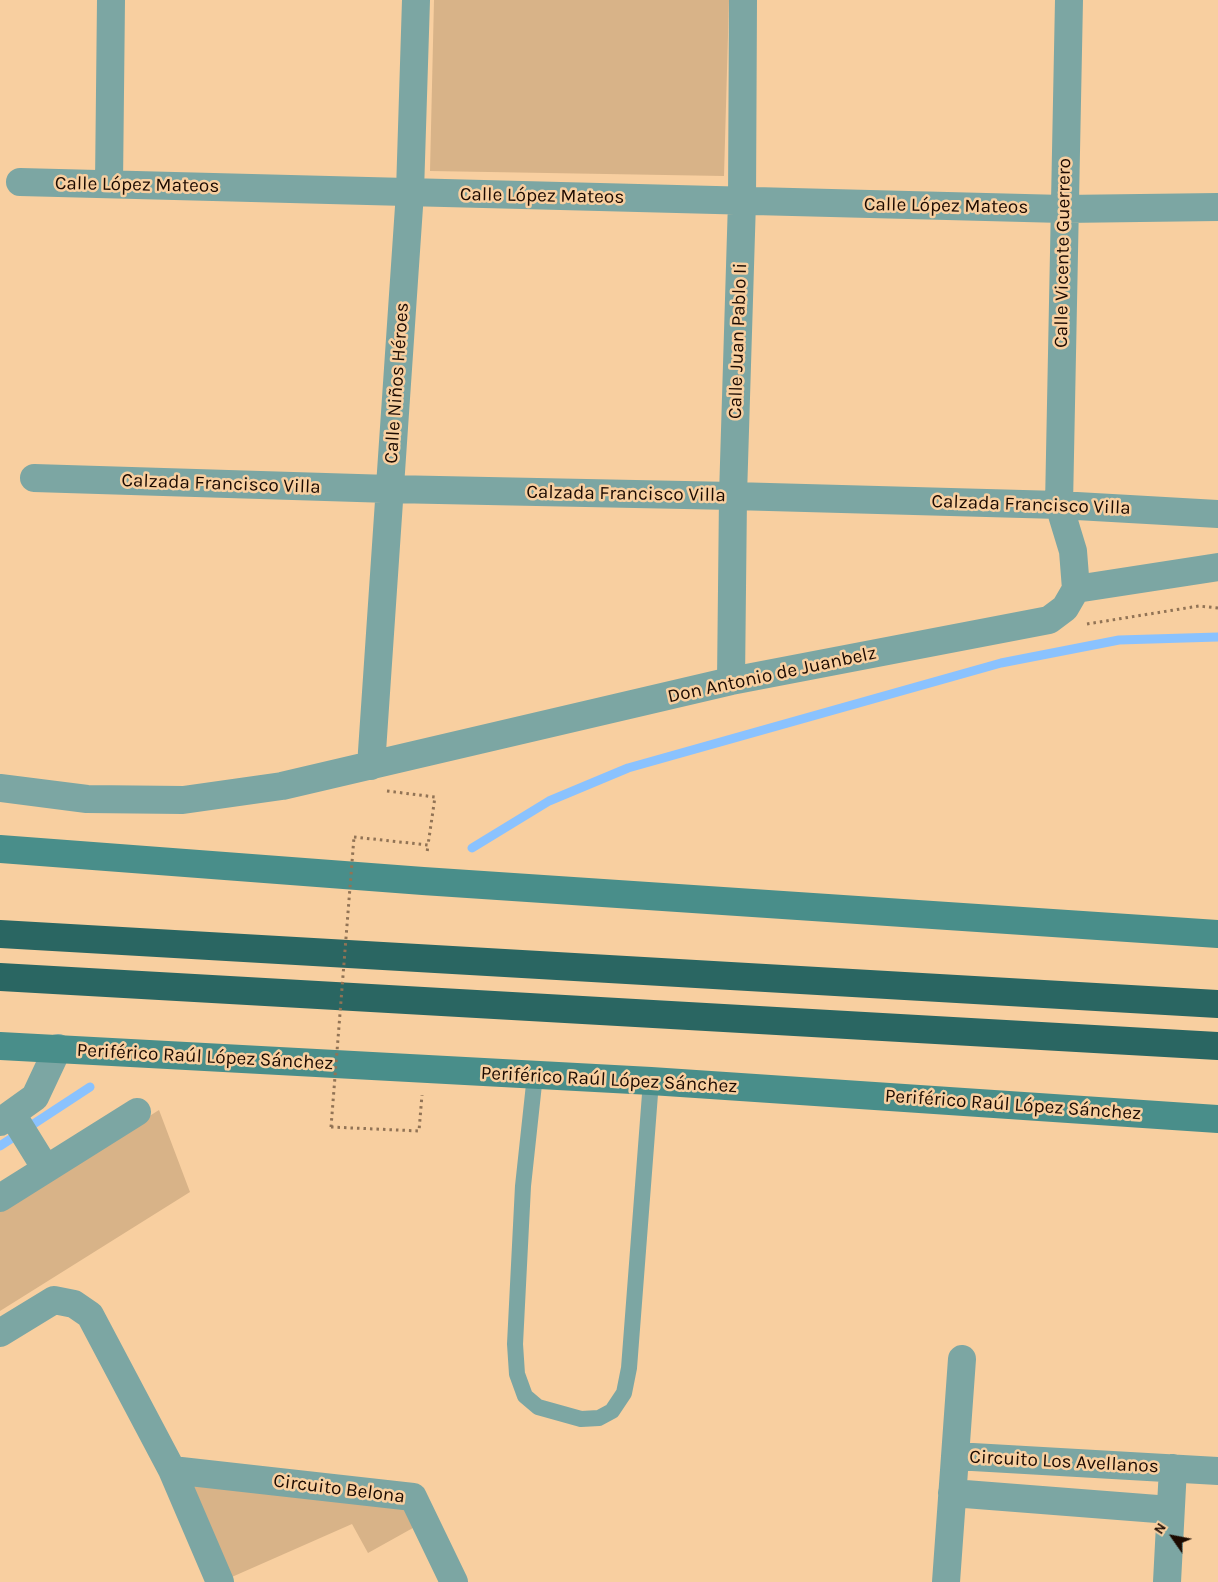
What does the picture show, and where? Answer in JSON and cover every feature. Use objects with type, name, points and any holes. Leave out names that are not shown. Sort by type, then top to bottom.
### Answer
[{"type":"highway","points":[[0,934],[1218,1004]]},
{"type":"highway","points":[[0,977],[1218,1046]]},
{"type":"main road","points":[[0,849],[422,881],[1218,934]]},
{"type":"main road","name":"Periférico Raúl López Sánchez","points":[[0,1046],[651,1081],[1218,1119]]},
{"type":"street","points":[[109,184],[111,0]]},
{"type":"street","name":"Calle Niños Héroes","points":[[371,766],[410,192],[416,0]]},
{"type":"street","name":"Calle Juan Pablo Ii","points":[[731,681],[733,496],[742,201],[743,0]]},
{"type":"street","name":"Calle Vicente Guerrero","points":[[1058,505],[1069,0]]},
{"type":"street","name":"Calle López Mateos","points":[[20,182],[1063,209],[1218,207]]},
{"type":"street","name":"Calzada Francisco Villa","points":[[34,478],[390,489],[1058,505],[1218,514]]},
{"type":"street","points":[[1058,505],[1073,551],[1076,589],[1218,567]]},
{"type":"street","name":"Don Antonio de Juanbelz","points":[[0,788],[87,799],[183,800],[282,786],[731,681],[1049,620],[1065,608],[1076,589]]},
{"type":"street","points":[[42,1163],[11,1121],[35,1097],[58,1048]]},
{"type":"street","points":[[0,1198],[42,1163],[137,1112]]},
{"type":"street","points":[[0,1333],[54,1300],[74,1304],[90,1315],[172,1470],[220,1582]]},
{"type":"street","name":"Circuito Los Avellanos","points":[[946,1582],[962,1359]]},
{"type":"street","name":"Circuito Los Avellanos","points":[[955,1456],[1218,1471]]},
{"type":"street","name":"Circuito Los Avellanos","points":[[1167,1582],[1173,1468]]},
{"type":"street","name":"Circuito Belona","points":[[172,1470],[412,1496],[454,1582]]},
{"type":"street","name":"Circuito Los Avellanos","points":[[952,1493],[1170,1510]]},
{"type":"lane","points":[[535,1075],[523,1186],[515,1344],[517,1374],[526,1396],[538,1407],[581,1419],[599,1418],[612,1411],[624,1393],[629,1368],[651,1081]]},
{"type":"path","points":[[371,766],[367,789],[435,797],[422,881]]},
{"type":"path","points":[[424,1070],[419,1132],[331,1127],[354,837],[428,844]]},
{"type":"shaded area","points":[[434,0],[729,0],[724,176],[430,171]]},
{"type":"shaded area","points":[[159,1110],[190,1192],[0,1311],[0,1210]]},
{"type":"shaded area","points":[[180,1475],[409,1501],[420,1524],[368,1553],[352,1524],[225,1580]]},
{"type":"waterway","points":[[472,848],[549,801],[628,768],[1001,663],[1119,640],[1218,637]]},
{"type":"waterway","points":[[0,1146],[90,1087]]}]
